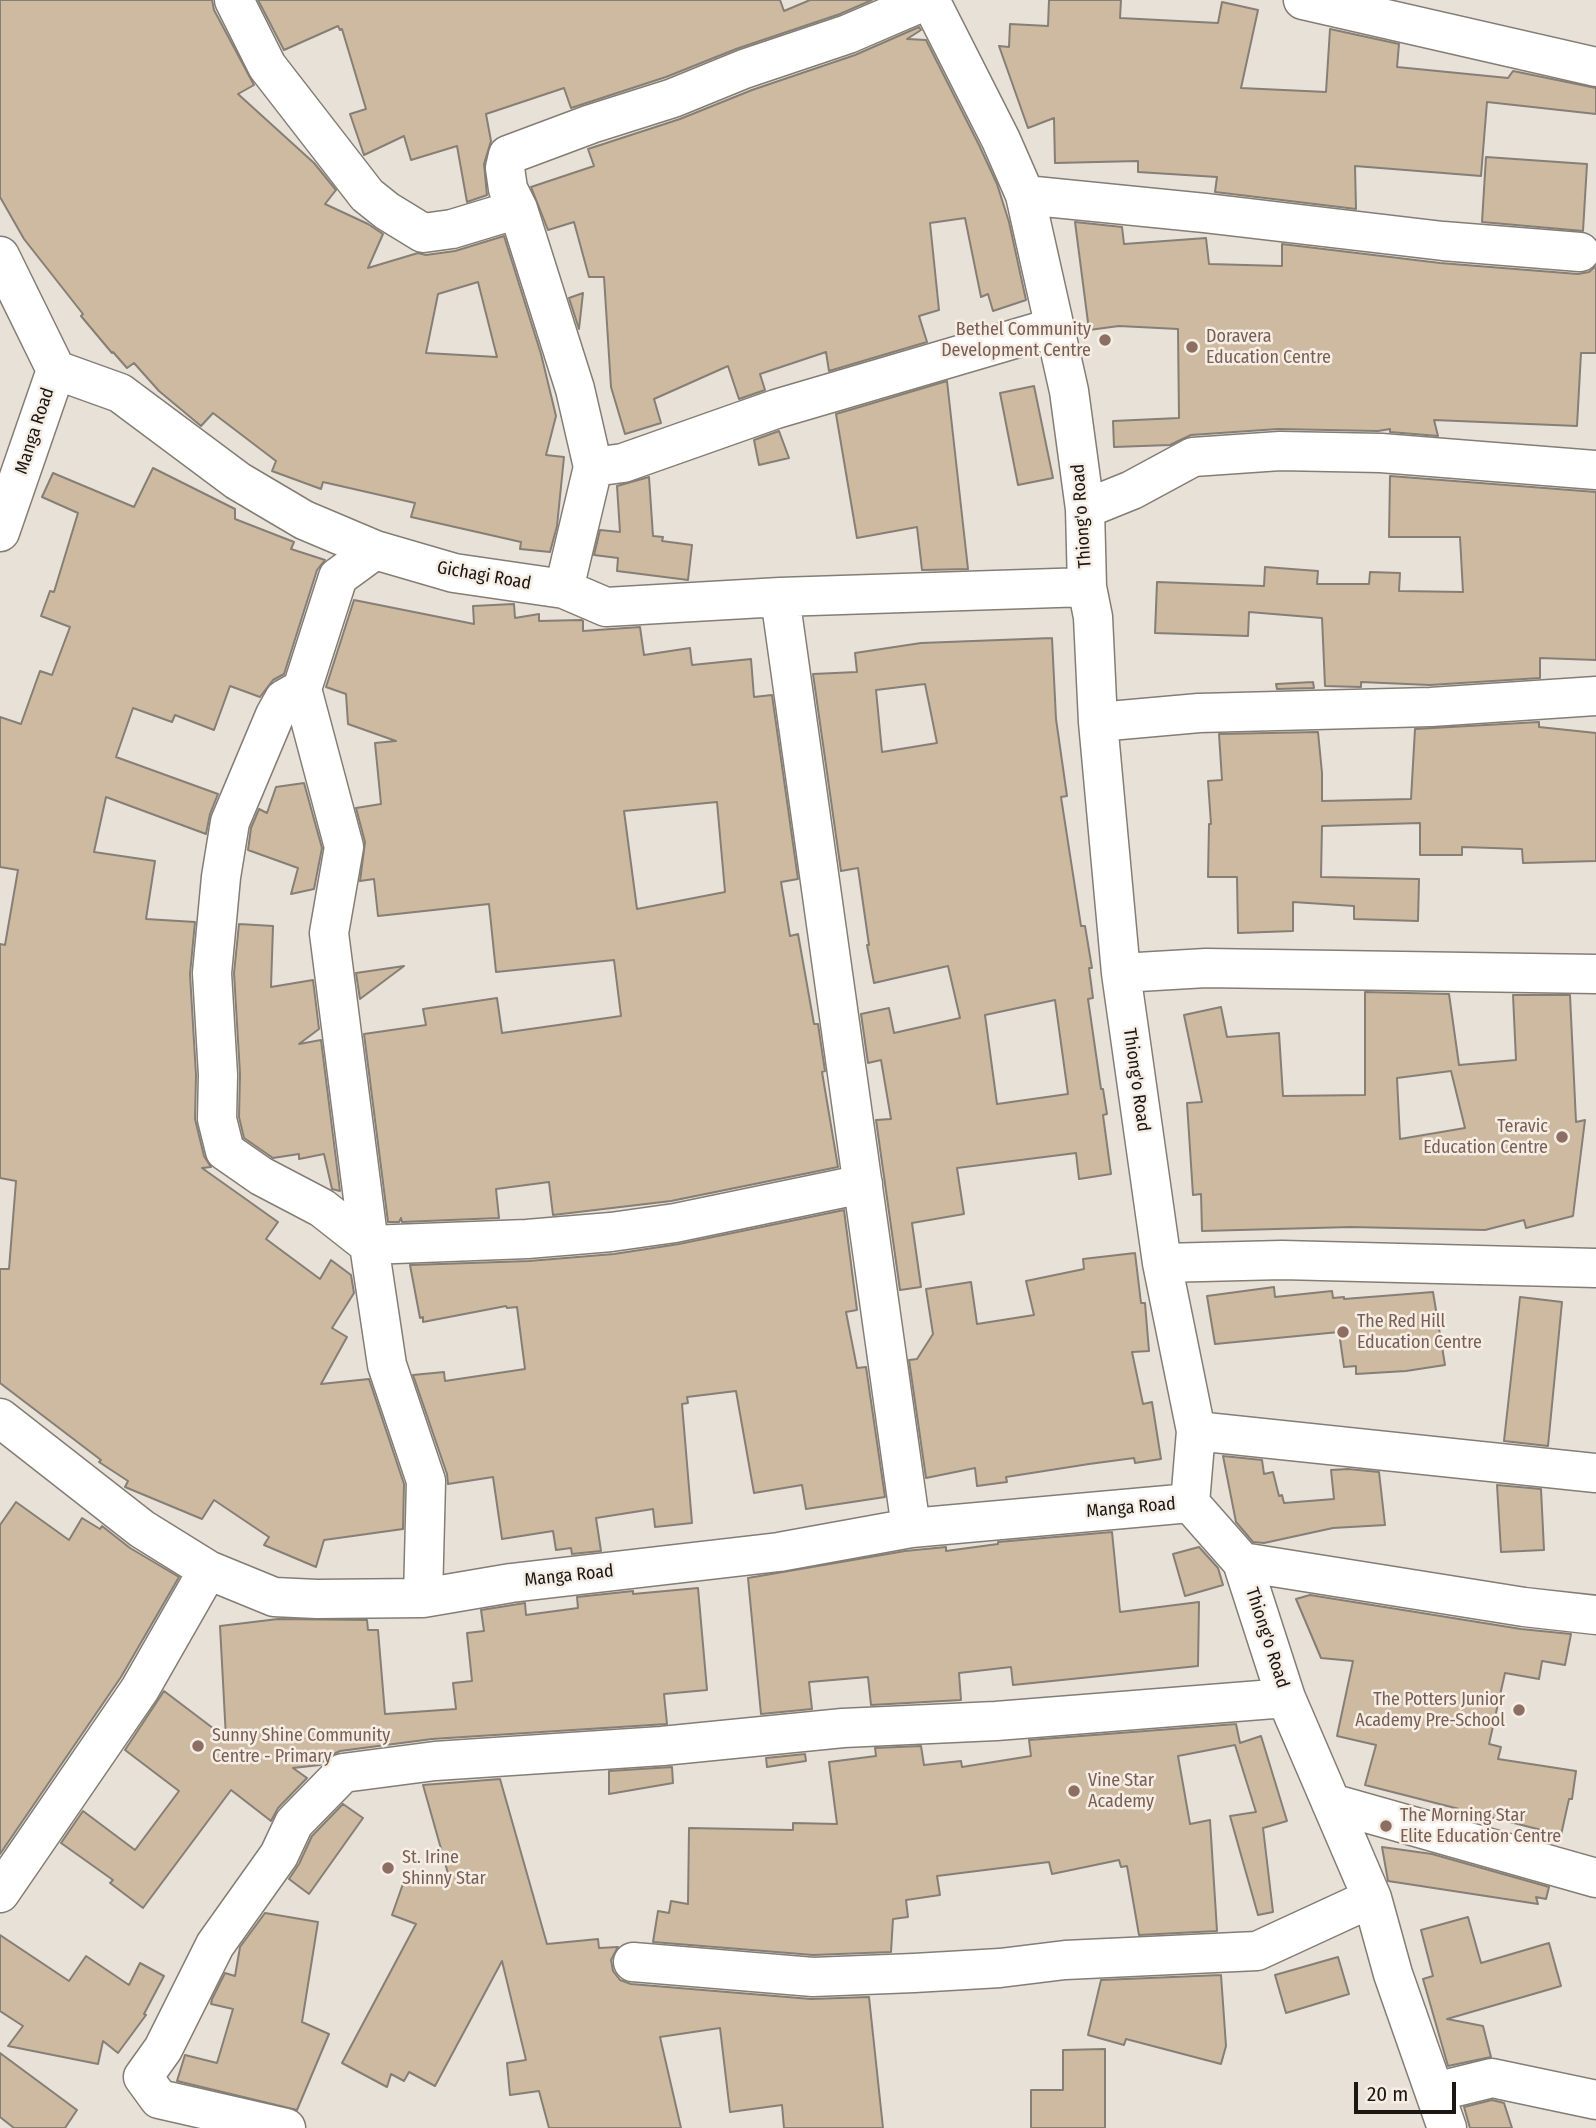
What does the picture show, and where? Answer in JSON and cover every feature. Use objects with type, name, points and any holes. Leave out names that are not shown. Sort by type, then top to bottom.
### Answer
[{"type":"street","points":[[234,0],[267,66],[366,195],[387,211],[423,233],[452,229],[518,209]]},
{"type":"street","points":[[564,589],[593,467],[575,389],[518,209],[508,189],[505,168],[508,155],[848,34],[928,0]]},
{"type":"street","name":"Thiong'o Road","points":[[928,0],[1001,140],[1026,195],[1069,391],[1085,509],[1087,587],[1093,617],[1098,722],[1121,973],[1161,1263],[1196,1431],[1190,1503],[1242,1562],[1286,1698],[1372,1898],[1393,1974],[1447,2128]]},
{"type":"street","points":[[1303,0],[1596,66]]},
{"type":"street","points":[[1026,195],[1192,211],[1443,241],[1580,252]]},
{"type":"street","points":[[0,256],[56,370]]},
{"type":"street","points":[[593,467],[623,463],[776,409],[1055,327]]},
{"type":"street","name":"Manga Road","points":[[3,514],[56,370]]},
{"type":"street","name":"Gichagi Road","points":[[56,370],[120,393],[238,481],[304,520],[375,550],[454,573],[564,589],[606,607],[780,597],[1087,587]]},
{"type":"street","points":[[1085,509],[1132,490],[1193,457],[1280,451],[1381,453],[1596,470]]},
{"type":"street","points":[[375,550],[338,577],[302,689],[344,847],[329,933],[387,1365],[426,1481],[423,1598]]},
{"type":"street","points":[[780,597],[911,1528]]},
{"type":"street","points":[[302,689],[284,699],[275,715],[230,822],[220,877],[212,973],[218,1075],[217,1119],[225,1151],[261,1176],[321,1208],[369,1245],[527,1239],[611,1232],[675,1223],[863,1184]]},
{"type":"street","points":[[1098,722],[1199,713],[1431,707],[1596,696]]},
{"type":"street","points":[[1121,973],[1206,968],[1596,974]]},
{"type":"street","points":[[1161,1263],[1282,1260],[1596,1268]]},
{"type":"street","name":"Manga Road","points":[[0,1418],[142,1529],[208,1570],[274,1597],[423,1598],[511,1583],[779,1552],[911,1528],[1190,1503]]},
{"type":"street","points":[[1196,1431],[1596,1473]]},
{"type":"street","points":[[1242,1562],[1524,1607],[1596,1615]]},
{"type":"street","points":[[0,1893],[140,1689],[208,1570]]},
{"type":"street","points":[[286,2128],[159,2099],[143,2077],[163,2049],[215,1945],[279,1855],[295,1824],[343,1773],[435,1761],[662,1746],[843,1728],[996,1721],[1286,1698]]},
{"type":"street","points":[[1331,1803],[1596,1878]]},
{"type":"street","points":[[633,1962],[813,1977],[926,1973],[1065,1960],[1257,1951],[1372,1898]]},
{"type":"street","points":[[1435,2092],[1492,2078],[1596,2100]]},
{"type":"building","points":[[0,0],[212,0],[214,10],[254,85],[238,94],[314,163],[336,190],[325,204],[383,234],[368,268],[418,253],[426,255],[455,251],[504,236],[541,354],[556,416],[546,455],[564,457],[557,526],[550,552],[520,549],[521,542],[411,517],[415,503],[323,482],[321,489],[272,471],[276,461],[213,413],[201,426],[159,391],[134,363],[127,368],[112,353],[24,239],[0,197]],"holes":[[[478,282],[497,357],[426,353],[438,294]]]},
{"type":"building","points":[[258,0],[780,0],[784,11],[810,0],[872,0],[666,77],[571,108],[564,88],[486,114],[491,141],[484,164],[487,195],[467,202],[457,146],[411,160],[404,136],[364,155],[350,114],[366,109],[342,29],[338,26],[284,50]]},
{"type":"building","points":[[1049,0],[1121,0],[1120,18],[1218,23],[1222,2],[1258,10],[1241,88],[1326,92],[1330,29],[1399,44],[1397,67],[1508,78],[1513,71],[1596,88],[1596,114],[1487,102],[1481,176],[1355,166],[1356,209],[1215,192],[1217,177],[1138,172],[1138,161],[1055,163],[1054,118],[1028,128],[999,46],[1009,47],[1010,24],[1048,26]]},
{"type":"building","points":[[919,27],[921,30],[907,39],[926,40],[997,184],[1009,222],[1026,300],[993,311],[988,294],[981,297],[965,218],[930,223],[939,310],[919,316],[927,342],[829,371],[826,352],[760,374],[765,390],[739,399],[728,366],[654,399],[661,423],[625,434],[611,387],[604,277],[589,277],[574,222],[548,230],[531,187],[594,166],[588,149],[680,119],[752,90],[855,55]]},
{"type":"building","points":[[1486,157],[1587,164],[1583,231],[1482,222]]},
{"type":"building","points":[[1075,222],[1122,227],[1124,244],[1206,238],[1209,264],[1282,266],[1282,244],[1440,263],[1578,274],[1589,272],[1596,266],[1596,353],[1581,353],[1577,426],[1434,420],[1438,436],[1390,432],[1390,429],[1278,429],[1191,435],[1170,445],[1114,447],[1113,421],[1179,418],[1178,329],[1119,326],[1089,330]]},
{"type":"building","points":[[583,293],[579,329],[569,298]]},
{"type":"building","points":[[947,381],[968,569],[922,570],[917,527],[857,538],[836,414]]},
{"type":"building","points":[[1034,386],[1053,478],[1018,485],[1000,393]]},
{"type":"building","points":[[779,431],[789,458],[759,465],[754,440]]},
{"type":"building","points":[[153,468],[235,509],[235,519],[294,542],[291,549],[325,560],[317,570],[284,674],[273,680],[260,697],[230,686],[214,730],[175,715],[172,722],[133,708],[116,757],[218,794],[206,834],[106,797],[94,852],[155,861],[146,919],[195,922],[190,974],[196,1075],[195,1119],[204,1156],[211,1167],[202,1168],[278,1222],[266,1239],[320,1279],[331,1260],[351,1275],[354,1293],[332,1328],[347,1337],[321,1384],[369,1379],[404,1484],[403,1529],[324,1540],[316,1567],[264,1545],[269,1537],[214,1500],[202,1519],[125,1487],[128,1481],[99,1462],[101,1460],[0,1383],[0,1269],[9,1269],[16,1181],[0,1178],[0,944],[5,945],[18,870],[0,867],[0,717],[21,724],[40,671],[52,675],[70,627],[41,616],[50,591],[54,592],[78,513],[42,497],[53,473],[134,507]]},
{"type":"building","points":[[1390,476],[1596,492],[1596,660],[1540,658],[1540,678],[1430,685],[1361,682],[1361,687],[1325,686],[1322,618],[1249,612],[1248,636],[1155,633],[1157,582],[1264,586],[1265,567],[1318,571],[1317,584],[1369,584],[1370,572],[1400,573],[1399,591],[1463,592],[1460,537],[1389,537]]},
{"type":"building","points":[[649,477],[653,536],[663,537],[662,541],[692,545],[688,580],[617,571],[618,558],[594,555],[600,530],[620,532],[617,486]]},
{"type":"building","points":[[354,600],[474,624],[473,606],[514,604],[515,618],[539,614],[539,621],[581,620],[583,631],[640,627],[644,655],[690,648],[692,665],[751,659],[754,697],[772,695],[798,879],[781,882],[790,936],[798,934],[814,1024],[818,1024],[825,1071],[822,1072],[838,1167],[671,1201],[553,1215],[549,1182],[496,1189],[499,1218],[402,1222],[401,1218],[399,1222],[388,1222],[364,1034],[426,1025],[423,1009],[497,998],[502,1033],[621,1016],[614,960],[496,972],[489,904],[378,916],[374,879],[360,881],[365,842],[356,808],[381,804],[375,743],[396,741],[348,724],[346,694],[326,687]],"holes":[[[717,802],[725,892],[637,909],[624,811]]]},
{"type":"building","points":[[1052,638],[1056,719],[1067,796],[1061,797],[1081,926],[1085,926],[1092,968],[1089,968],[1093,998],[1088,999],[1107,1114],[1103,1115],[1111,1174],[1079,1179],[1076,1153],[957,1168],[964,1214],[912,1223],[921,1287],[900,1290],[876,1120],[891,1119],[881,1060],[868,1063],[861,1014],[889,1008],[894,1033],[960,1018],[948,966],[874,983],[858,868],[841,871],[813,674],[857,672],[855,653],[921,643]],"holes":[[[925,684],[937,743],[882,752],[876,690]],[[1055,1000],[1068,1094],[997,1104],[985,1015]]]},
{"type":"building","points":[[1313,682],[1314,688],[1277,689],[1276,684]]},
{"type":"building","points":[[1539,722],[1539,727],[1596,733],[1596,861],[1523,863],[1522,849],[1462,847],[1462,855],[1420,855],[1420,823],[1322,826],[1321,877],[1419,879],[1418,921],[1354,919],[1354,906],[1293,902],[1293,931],[1238,933],[1237,877],[1208,877],[1211,824],[1208,781],[1222,780],[1219,734],[1318,732],[1322,801],[1411,799],[1415,729]]},
{"type":"building","points":[[304,783],[322,848],[314,889],[291,894],[298,868],[248,850],[251,828],[259,809],[267,813],[276,787]]},
{"type":"building","points":[[239,924],[273,926],[271,987],[313,980],[319,1029],[299,1044],[321,1040],[340,1191],[332,1189],[324,1154],[299,1159],[299,1154],[273,1158],[244,1138],[239,1117],[240,1074],[234,973]]},
{"type":"building","points":[[404,966],[360,999],[356,973]]},
{"type":"building","points":[[1365,992],[1449,994],[1459,1065],[1516,1060],[1513,995],[1570,995],[1576,1122],[1585,1120],[1573,1216],[1526,1228],[1524,1220],[1485,1230],[1351,1227],[1202,1231],[1201,1194],[1193,1195],[1187,1103],[1202,1102],[1184,1015],[1221,1007],[1227,1037],[1279,1033],[1283,1096],[1365,1095]],"holes":[[[1451,1071],[1465,1128],[1400,1139],[1397,1078]]]},
{"type":"building","points":[[844,1210],[857,1310],[846,1312],[857,1368],[866,1367],[885,1497],[806,1509],[802,1485],[754,1493],[736,1391],[687,1397],[688,1403],[682,1404],[692,1523],[655,1527],[653,1509],[596,1518],[601,1551],[572,1554],[571,1548],[556,1550],[553,1531],[502,1539],[493,1477],[448,1484],[447,1474],[413,1375],[444,1372],[445,1381],[525,1369],[517,1307],[506,1306],[423,1322],[410,1265],[529,1261],[614,1254],[679,1244]]},
{"type":"building","points":[[1135,1253],[1141,1303],[1145,1303],[1149,1351],[1132,1352],[1143,1404],[1152,1402],[1161,1459],[1135,1463],[1134,1458],[1089,1464],[1006,1477],[1007,1482],[977,1486],[975,1468],[926,1478],[909,1360],[917,1359],[933,1334],[926,1289],[971,1282],[977,1324],[1034,1315],[1026,1281],[1084,1269],[1083,1259]]},
{"type":"building","points":[[1274,1287],[1275,1297],[1332,1291],[1333,1298],[1344,1299],[1433,1292],[1445,1365],[1356,1374],[1356,1366],[1344,1367],[1339,1332],[1215,1344],[1207,1296]]},
{"type":"building","points":[[1520,1297],[1562,1302],[1548,1446],[1504,1441]]},
{"type":"building","points":[[1223,1456],[1262,1460],[1264,1474],[1273,1472],[1279,1496],[1282,1495],[1284,1503],[1334,1499],[1331,1470],[1379,1472],[1385,1525],[1333,1528],[1264,1543],[1253,1542],[1236,1522]]},
{"type":"building","points":[[1497,1485],[1541,1489],[1544,1550],[1501,1552]]},
{"type":"building","points":[[16,1502],[69,1540],[82,1518],[100,1529],[102,1526],[130,1548],[179,1577],[121,1677],[0,1854],[0,1525]]},
{"type":"building","points":[[1112,1532],[1120,1612],[1199,1602],[1198,1666],[1013,1685],[1011,1667],[959,1673],[961,1700],[871,1705],[868,1677],[809,1682],[812,1709],[761,1714],[748,1578],[905,1551],[946,1547],[946,1551],[998,1542]]},
{"type":"building","points":[[1199,1547],[1218,1568],[1223,1585],[1185,1596],[1173,1554]]},
{"type":"building","points":[[698,1588],[707,1690],[664,1694],[667,1724],[432,1739],[340,1751],[320,1765],[293,1768],[307,1778],[278,1808],[271,1821],[231,1790],[143,1908],[110,1883],[113,1880],[61,1843],[83,1811],[135,1850],[179,1791],[125,1750],[164,1691],[226,1738],[220,1626],[278,1619],[367,1620],[368,1630],[378,1630],[385,1714],[456,1709],[453,1683],[472,1681],[467,1633],[484,1631],[481,1610],[525,1603],[526,1615],[578,1608],[577,1597]]},
{"type":"building","points":[[1310,1595],[1521,1629],[1571,1634],[1565,1665],[1542,1661],[1539,1679],[1505,1673],[1489,1744],[1501,1747],[1498,1759],[1576,1771],[1572,1799],[1569,1799],[1561,1835],[1365,1785],[1376,1745],[1337,1736],[1353,1661],[1321,1658],[1296,1599]]},
{"type":"building","points":[[1236,1724],[1240,1743],[1261,1736],[1287,1821],[1263,1828],[1273,1912],[1258,1915],[1230,1816],[1256,1812],[1235,1745],[1178,1756],[1190,1824],[1210,1820],[1217,1931],[1139,1935],[1127,1866],[1121,1867],[1119,1860],[1052,1874],[1049,1862],[937,1876],[940,1895],[906,1900],[908,1917],[893,1919],[891,1952],[813,1955],[653,1942],[658,1911],[669,1913],[671,1901],[688,1904],[689,1828],[793,1830],[793,1823],[837,1824],[829,1762],[876,1756],[875,1748],[921,1746],[924,1765],[961,1761],[962,1767],[1031,1756],[1029,1740]]},
{"type":"building","points":[[805,1754],[806,1761],[767,1767],[766,1758]]},
{"type":"building","points":[[672,1767],[673,1783],[609,1794],[609,1771]]},
{"type":"building","points":[[500,1779],[547,1944],[598,1939],[599,1948],[618,1947],[611,1960],[613,1971],[620,1980],[631,1984],[811,1999],[869,1997],[883,2128],[784,2128],[782,2105],[730,2112],[720,2028],[660,2037],[681,2128],[549,2128],[539,2091],[510,2095],[507,2063],[526,2060],[502,1961],[435,2086],[409,2072],[404,2081],[391,2074],[387,2087],[342,2063],[416,1924],[392,1915],[404,1881],[451,1884],[423,1785]]},
{"type":"building","points":[[343,1804],[363,1818],[309,1894],[289,1879],[312,1836]]},
{"type":"building","points":[[1382,1847],[1432,1854],[1549,1887],[1546,1899],[1536,1897],[1538,1904],[1388,1881]]},
{"type":"building","points":[[265,1913],[318,1922],[302,2022],[329,2034],[297,2110],[177,2081],[185,2055],[217,2063],[233,2009],[211,2004],[212,1999],[225,1973],[235,1976],[240,1947]]},
{"type":"building","points":[[1468,1917],[1481,1963],[1549,1943],[1561,1986],[1447,2019],[1483,2026],[1491,2057],[1448,2066],[1423,1979],[1433,1976],[1421,1930]]},
{"type":"building","points":[[0,1935],[69,1981],[86,1956],[129,1985],[140,1963],[164,1976],[144,2014],[146,2015],[118,2053],[103,2041],[98,2064],[8,2046],[23,2026],[0,2011]]},
{"type":"building","points":[[1338,1957],[1349,1994],[1286,2013],[1275,1975]]},
{"type":"building","points":[[1221,1975],[1226,2046],[1221,2064],[1126,2039],[1124,2045],[1088,2035],[1101,1980]]},
{"type":"building","points":[[1105,2049],[1105,2128],[1031,2128],[1031,2090],[1063,2090],[1063,2050]]},
{"type":"building","points":[[0,2053],[77,2110],[65,2128],[14,2128],[0,2117]]},
{"type":"building","points":[[1492,2100],[1504,2103],[1512,2128],[1470,2128],[1464,2107]]},
{"type":"place","name":"Bethel Community Development Centre","points":[[1105,340]]},
{"type":"place","name":"Doravera Education Centre","points":[[1192,347]]},
{"type":"place","name":"Teravic Education Centre","points":[[1562,1137]]},
{"type":"place","name":"The Red Hill Education Centre","points":[[1343,1332]]},
{"type":"place","name":"The Potters Junior Academy Pre-School","points":[[1519,1710]]},
{"type":"place","name":"Sunny Shine Community Centre - Primary","points":[[198,1746]]},
{"type":"place","name":"Vine Star Academy","points":[[1074,1791]]},
{"type":"place","name":"The Morning Star Elite Education Centre","points":[[1386,1826]]},
{"type":"place","name":"St. Irine Shinny Star","points":[[388,1868]]}]
